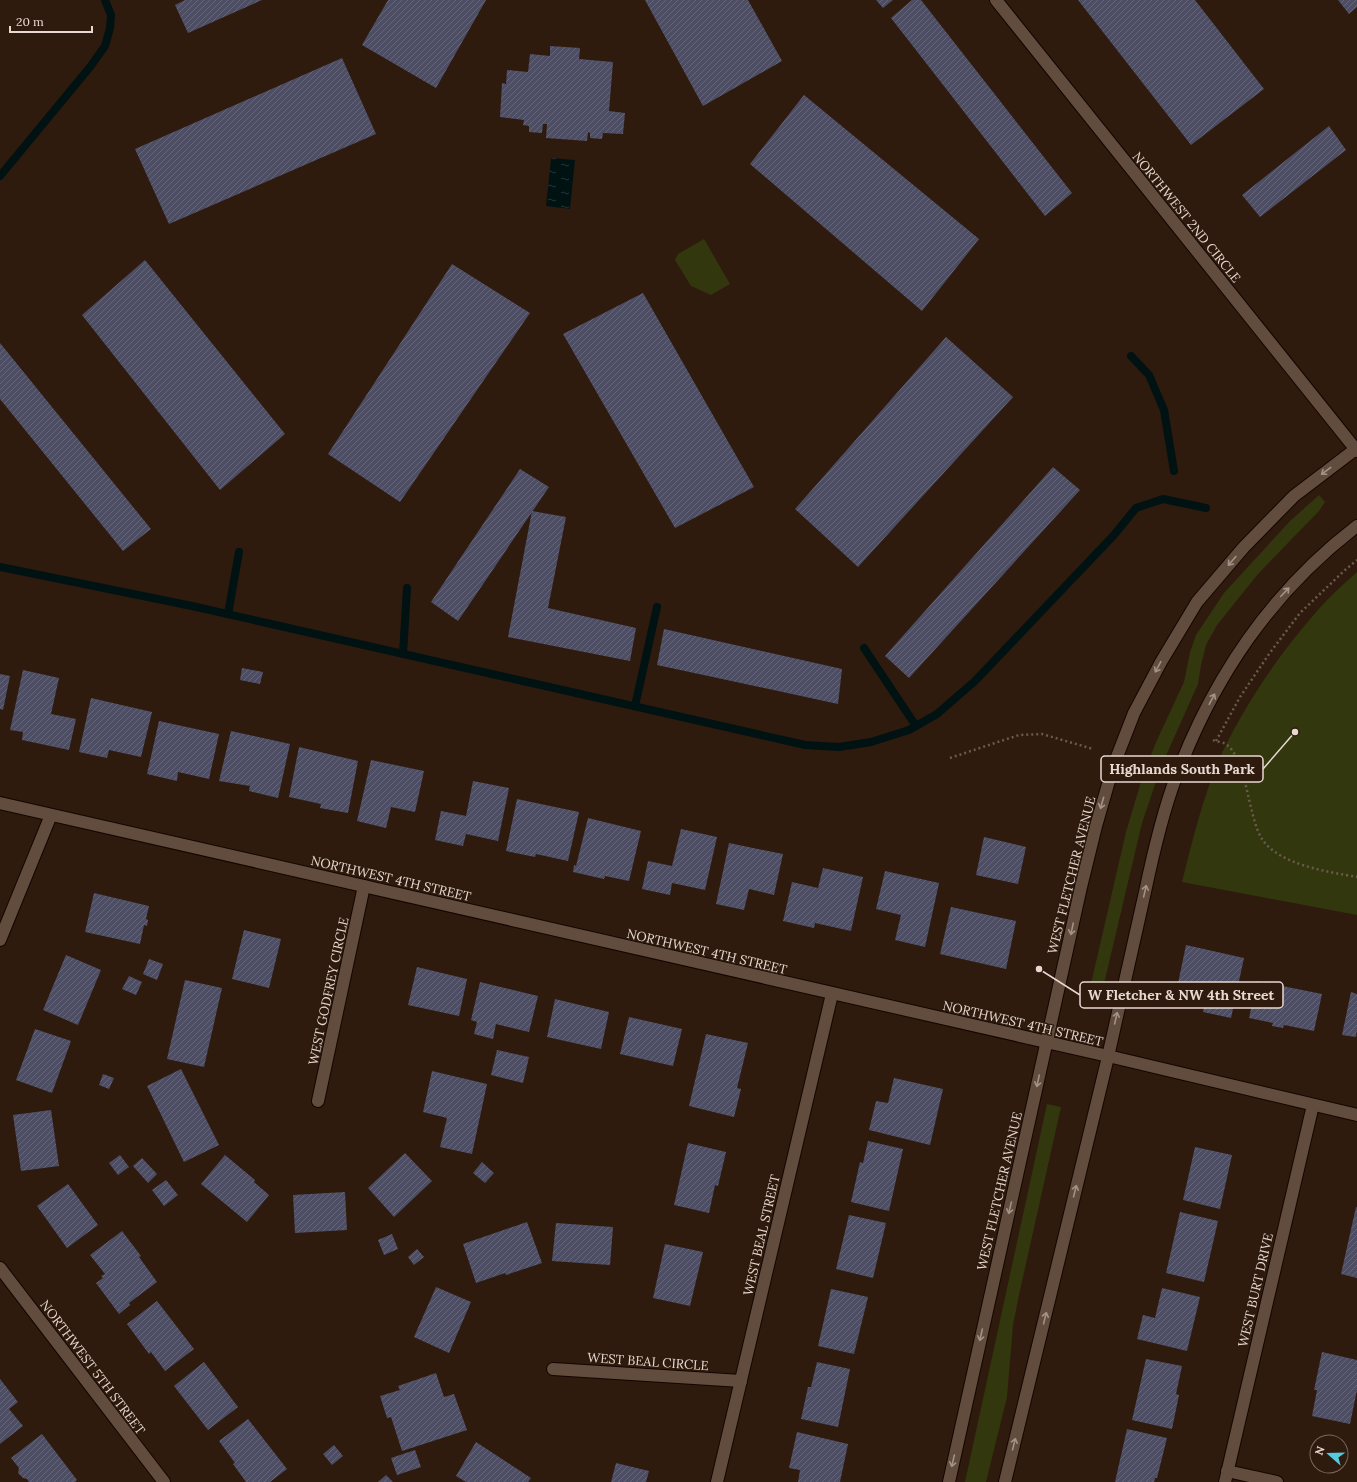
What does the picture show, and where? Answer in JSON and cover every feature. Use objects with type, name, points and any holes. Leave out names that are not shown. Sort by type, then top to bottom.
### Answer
[{"type":"street","name":"NORTHWEST 2ND CIRCLE","points":[[996,0],[1357,449]]},
{"type":"street","name":"WEST FLETCHER AVENUE","points":[[948,1482],[1096,826],[1113,767],[1138,707],[1161,662],[1197,602],[1235,558],[1294,496],[1357,449]]},
{"type":"street","points":[[1005,1482],[1108,1056],[1159,831],[1175,778],[1194,733],[1227,672],[1249,636],[1278,599],[1311,565],[1357,526]]},
{"type":"street","name":"NORTHWEST 4TH STREET","points":[[0,803],[1108,1056],[1357,1115]]},
{"type":"street","points":[[0,940],[50,815]]},
{"type":"street","name":"WEST GODFREY CIRCLE","points":[[318,1101],[364,886]]},
{"type":"street","name":"WEST BEAL STREET","points":[[717,1482],[832,994]]},
{"type":"street","name":"WEST BURT DRIVE","points":[[1226,1476],[1313,1105]]},
{"type":"street","name":"NORTHWEST 5TH STREET","points":[[0,1268],[164,1482]]},
{"type":"street","name":"WEST BEAL CIRCLE","points":[[553,1369],[741,1381]]},
{"type":"street","points":[[1226,1476],[1277,1482]]},
{"type":"path","points":[[1216,741],[1240,697],[1269,654],[1300,614],[1357,560]]},
{"type":"path","points":[[1194,733],[1226,744],[1234,752],[1255,822],[1262,839],[1275,851],[1290,860],[1309,868],[1357,877]]},
{"type":"path","points":[[950,758],[1019,735],[1042,734],[1093,749]]},
{"type":"green space","points":[[704,239],[730,284],[711,295],[691,286],[675,260],[678,254]]},
{"type":"green space","points":[[1319,495],[1325,502],[1319,511],[1258,574],[1217,625],[1206,645],[1198,684],[1161,767],[1142,823],[1099,1005],[1087,1001],[1126,832],[1143,775],[1157,740],[1184,682],[1190,652],[1196,635],[1224,593],[1290,521]]},
{"type":"green space","points":[[1357,572],[1357,915],[1182,882],[1190,849],[1210,783],[1233,731],[1270,671],[1298,634],[1328,599]]},
{"type":"green space","points":[[1047,1104],[1061,1107],[1013,1325],[1007,1397],[986,1482],[965,1482]]},
{"type":"water","points":[[551,158],[575,160],[570,209],[546,206]]},
{"type":"building","points":[[185,0],[262,0],[188,33],[175,5]]},
{"type":"building","points":[[388,0],[486,0],[436,88],[362,45]]},
{"type":"building","points":[[645,0],[748,0],[782,61],[703,106]]},
{"type":"building","points":[[876,0],[893,0],[883,8]]},
{"type":"building","points":[[912,0],[921,0],[1072,193],[1045,216],[891,18]]},
{"type":"building","points":[[1078,0],[1195,0],[1264,89],[1191,145]]},
{"type":"building","points":[[1338,0],[1357,0],[1357,7],[1349,14]]},
{"type":"building","points":[[550,46],[580,48],[579,59],[613,62],[609,111],[625,113],[623,134],[603,133],[602,139],[590,138],[590,133],[588,132],[587,141],[546,138],[547,124],[543,124],[542,133],[529,132],[529,126],[523,125],[524,120],[500,117],[502,83],[506,84],[507,70],[528,72],[530,54],[550,56]]},
{"type":"building","points":[[342,58],[376,134],[169,224],[135,149]]},
{"type":"building","points":[[804,95],[979,239],[922,311],[750,164]]},
{"type":"building","points":[[1329,126],[1346,150],[1260,217],[1242,195]]},
{"type":"building","points":[[145,260],[285,434],[220,490],[82,315]]},
{"type":"building","points":[[452,264],[530,313],[400,502],[328,454]]},
{"type":"building","points":[[643,293],[754,487],[675,528],[563,334]]},
{"type":"building","points":[[946,337],[1013,397],[858,567],[795,509]]},
{"type":"building","points":[[0,343],[151,529],[123,551],[0,399]]},
{"type":"building","points":[[1053,467],[1080,490],[909,678],[885,656]]},
{"type":"building","points":[[520,469],[549,487],[458,621],[431,602]]},
{"type":"building","points":[[532,511],[566,517],[548,608],[636,628],[630,661],[508,637]]},
{"type":"building","points":[[664,629],[842,669],[838,704],[657,665]]},
{"type":"building","points":[[242,668],[263,672],[260,684],[240,680]]},
{"type":"building","points":[[23,670],[59,678],[51,714],[76,719],[69,750],[22,740],[23,732],[10,730]]},
{"type":"building","points":[[0,674],[10,676],[3,710],[0,709]]},
{"type":"building","points":[[91,698],[152,712],[141,757],[109,750],[107,758],[79,752]]},
{"type":"building","points":[[159,721],[219,734],[209,779],[178,772],[177,781],[147,774]]},
{"type":"building","points":[[231,731],[290,744],[278,798],[249,791],[250,786],[219,781]]},
{"type":"building","points":[[299,747],[358,761],[348,813],[320,808],[321,804],[289,797]]},
{"type":"building","points":[[371,760],[424,771],[415,812],[391,807],[386,828],[357,821]]},
{"type":"building","points":[[473,781],[509,788],[498,841],[466,834],[463,846],[435,840],[441,811],[466,816]]},
{"type":"building","points":[[517,799],[579,812],[568,861],[536,854],[535,857],[506,851]]},
{"type":"building","points":[[588,818],[641,831],[629,881],[605,876],[604,879],[573,872],[574,865],[576,866]]},
{"type":"building","points":[[681,829],[717,837],[705,890],[672,883],[670,895],[642,889],[648,861],[672,866]]},
{"type":"building","points":[[984,837],[1026,847],[1018,884],[976,875]]},
{"type":"building","points":[[729,843],[783,854],[774,895],[749,889],[744,910],[716,904]]},
{"type":"building","points":[[823,868],[863,877],[851,931],[815,923],[814,928],[783,921],[792,882],[818,888]]},
{"type":"building","points":[[885,871],[939,883],[925,947],[895,940],[901,915],[876,909]]},
{"type":"building","points":[[94,893],[149,906],[146,919],[148,920],[147,926],[144,925],[140,944],[85,932]]},
{"type":"building","points":[[951,907],[1016,921],[1006,969],[940,954]]},
{"type":"building","points":[[244,930],[281,939],[269,988],[232,979]]},
{"type":"building","points":[[1186,945],[1244,958],[1231,1018],[1203,1012],[1207,995],[1177,988]]},
{"type":"building","points":[[66,955],[101,970],[78,1025],[43,1010]]},
{"type":"building","points":[[149,959],[163,964],[157,980],[143,974]]},
{"type":"building","points":[[417,967],[467,979],[459,1016],[408,1005]]},
{"type":"building","points":[[129,976],[142,982],[136,995],[122,989]]},
{"type":"building","points":[[185,980],[222,988],[204,1067],[167,1059]]},
{"type":"building","points":[[1257,981],[1322,994],[1314,1031],[1284,1025],[1283,1028],[1272,1026],[1273,1023],[1249,1018]]},
{"type":"building","points":[[480,982],[538,996],[529,1032],[496,1024],[493,1039],[474,1034],[477,1022],[471,1020]]},
{"type":"building","points":[[1351,992],[1357,994],[1356,1037],[1342,1035]]},
{"type":"building","points":[[555,999],[609,1012],[601,1049],[547,1037]]},
{"type":"building","points":[[629,1017],[682,1029],[673,1066],[620,1054]]},
{"type":"building","points":[[35,1029],[71,1041],[52,1093],[16,1080]]},
{"type":"building","points":[[706,1034],[748,1043],[737,1088],[741,1089],[734,1117],[689,1106]]},
{"type":"building","points":[[497,1050],[529,1057],[523,1083],[491,1075]]},
{"type":"building","points":[[181,1069],[219,1145],[184,1162],[147,1086]]},
{"type":"building","points":[[432,1071],[487,1084],[472,1154],[440,1147],[447,1118],[423,1112]]},
{"type":"building","points":[[103,1074],[114,1078],[109,1089],[99,1085]]},
{"type":"building","points":[[894,1078],[943,1089],[930,1145],[869,1130],[876,1101],[888,1103]]},
{"type":"building","points":[[51,1110],[59,1166],[21,1171],[13,1115]]},
{"type":"building","points":[[868,1141],[903,1149],[889,1211],[851,1202],[860,1162],[863,1163]]},
{"type":"building","points":[[688,1143],[726,1152],[718,1186],[715,1185],[709,1213],[674,1205]]},
{"type":"building","points":[[1195,1147],[1232,1155],[1220,1209],[1183,1200]]},
{"type":"building","points":[[405,1153],[432,1181],[394,1217],[368,1188]]},
{"type":"building","points":[[120,1155],[129,1167],[118,1175],[109,1163]]},
{"type":"building","points":[[225,1155],[255,1180],[254,1182],[269,1195],[247,1222],[201,1184]]},
{"type":"building","points":[[142,1158],[157,1174],[148,1183],[133,1166]]},
{"type":"building","points":[[482,1162],[494,1173],[485,1183],[473,1173]]},
{"type":"building","points":[[166,1180],[178,1195],[164,1206],[152,1190]]},
{"type":"building","points":[[68,1184],[98,1225],[67,1248],[37,1206]]},
{"type":"building","points":[[345,1192],[347,1230],[295,1233],[293,1195]]},
{"type":"building","points":[[1357,1207],[1357,1278],[1341,1274]]},
{"type":"building","points":[[1180,1212],[1218,1221],[1204,1282],[1166,1273]]},
{"type":"building","points":[[849,1215],[886,1223],[873,1278],[836,1269]]},
{"type":"building","points":[[527,1222],[542,1263],[476,1283],[463,1244]]},
{"type":"building","points":[[556,1223],[613,1227],[610,1265],[552,1261]]},
{"type":"building","points":[[122,1231],[141,1256],[139,1257],[157,1282],[129,1303],[130,1305],[119,1314],[96,1283],[103,1278],[101,1276],[105,1274],[90,1255]]},
{"type":"building","points":[[392,1234],[398,1249],[384,1255],[378,1240]]},
{"type":"building","points":[[665,1244],[703,1252],[690,1306],[653,1298]]},
{"type":"building","points":[[417,1249],[424,1257],[414,1265],[408,1257]]},
{"type":"building","points":[[436,1287],[471,1302],[449,1353],[414,1337]]},
{"type":"building","points":[[1162,1288],[1200,1297],[1187,1351],[1137,1339],[1143,1315],[1155,1318]]},
{"type":"building","points":[[831,1289],[868,1297],[854,1354],[818,1346]]},
{"type":"building","points":[[157,1301],[194,1349],[165,1371],[151,1352],[149,1354],[127,1324]]},
{"type":"building","points":[[1322,1352],[1357,1360],[1357,1390],[1350,1424],[1312,1416],[1317,1390],[1314,1390]]},
{"type":"building","points":[[1146,1359],[1182,1366],[1176,1394],[1179,1395],[1172,1429],[1132,1420]]},
{"type":"building","points":[[204,1362],[238,1407],[208,1430],[174,1386]]},
{"type":"building","points":[[817,1362],[850,1369],[838,1427],[801,1419],[808,1387],[811,1387]]},
{"type":"building","points":[[436,1373],[444,1397],[454,1394],[467,1430],[402,1451],[391,1417],[387,1418],[380,1396],[400,1390],[398,1386]]},
{"type":"building","points":[[0,1379],[18,1402],[9,1409],[23,1426],[0,1444]]},
{"type":"building","points":[[248,1419],[287,1469],[270,1482],[246,1482],[233,1464],[235,1463],[219,1441]]},
{"type":"building","points":[[1127,1429],[1167,1438],[1157,1478],[1155,1478],[1154,1482],[1115,1482]]},
{"type":"building","points":[[797,1432],[848,1444],[840,1482],[798,1482],[800,1470],[789,1468]]},
{"type":"building","points":[[42,1434],[77,1480],[75,1482],[29,1482],[18,1473],[19,1468],[11,1458]]},
{"type":"building","points":[[476,1442],[531,1478],[528,1482],[466,1482],[456,1476]]},
{"type":"building","points":[[334,1445],[343,1456],[332,1465],[323,1454]]},
{"type":"building","points":[[415,1450],[421,1467],[397,1475],[391,1458]]},
{"type":"building","points":[[616,1463],[649,1471],[646,1482],[611,1482]]},
{"type":"building","points":[[386,1475],[393,1482],[378,1482]]},
{"type":"waterway","points":[[0,176],[90,67],[105,46],[110,28],[111,15],[105,0]]},
{"type":"waterway","points":[[1131,356],[1149,375],[1164,410],[1174,471]]},
{"type":"waterway","points":[[0,567],[192,606],[805,745],[839,747],[871,742],[909,730],[937,714],[975,681],[1114,535],[1136,508],[1163,499],[1206,508]]},
{"type":"waterway","points":[[228,614],[239,552]]},
{"type":"waterway","points":[[403,654],[407,588]]},
{"type":"waterway","points":[[635,706],[657,607]]},
{"type":"waterway","points":[[864,648],[916,726]]},
{"type":"place","name":"Highlands South Park","points":[[1295,732]]},
{"type":"place","name":"W Fletcher & NW 4th Street","points":[[1039,969]]}]
